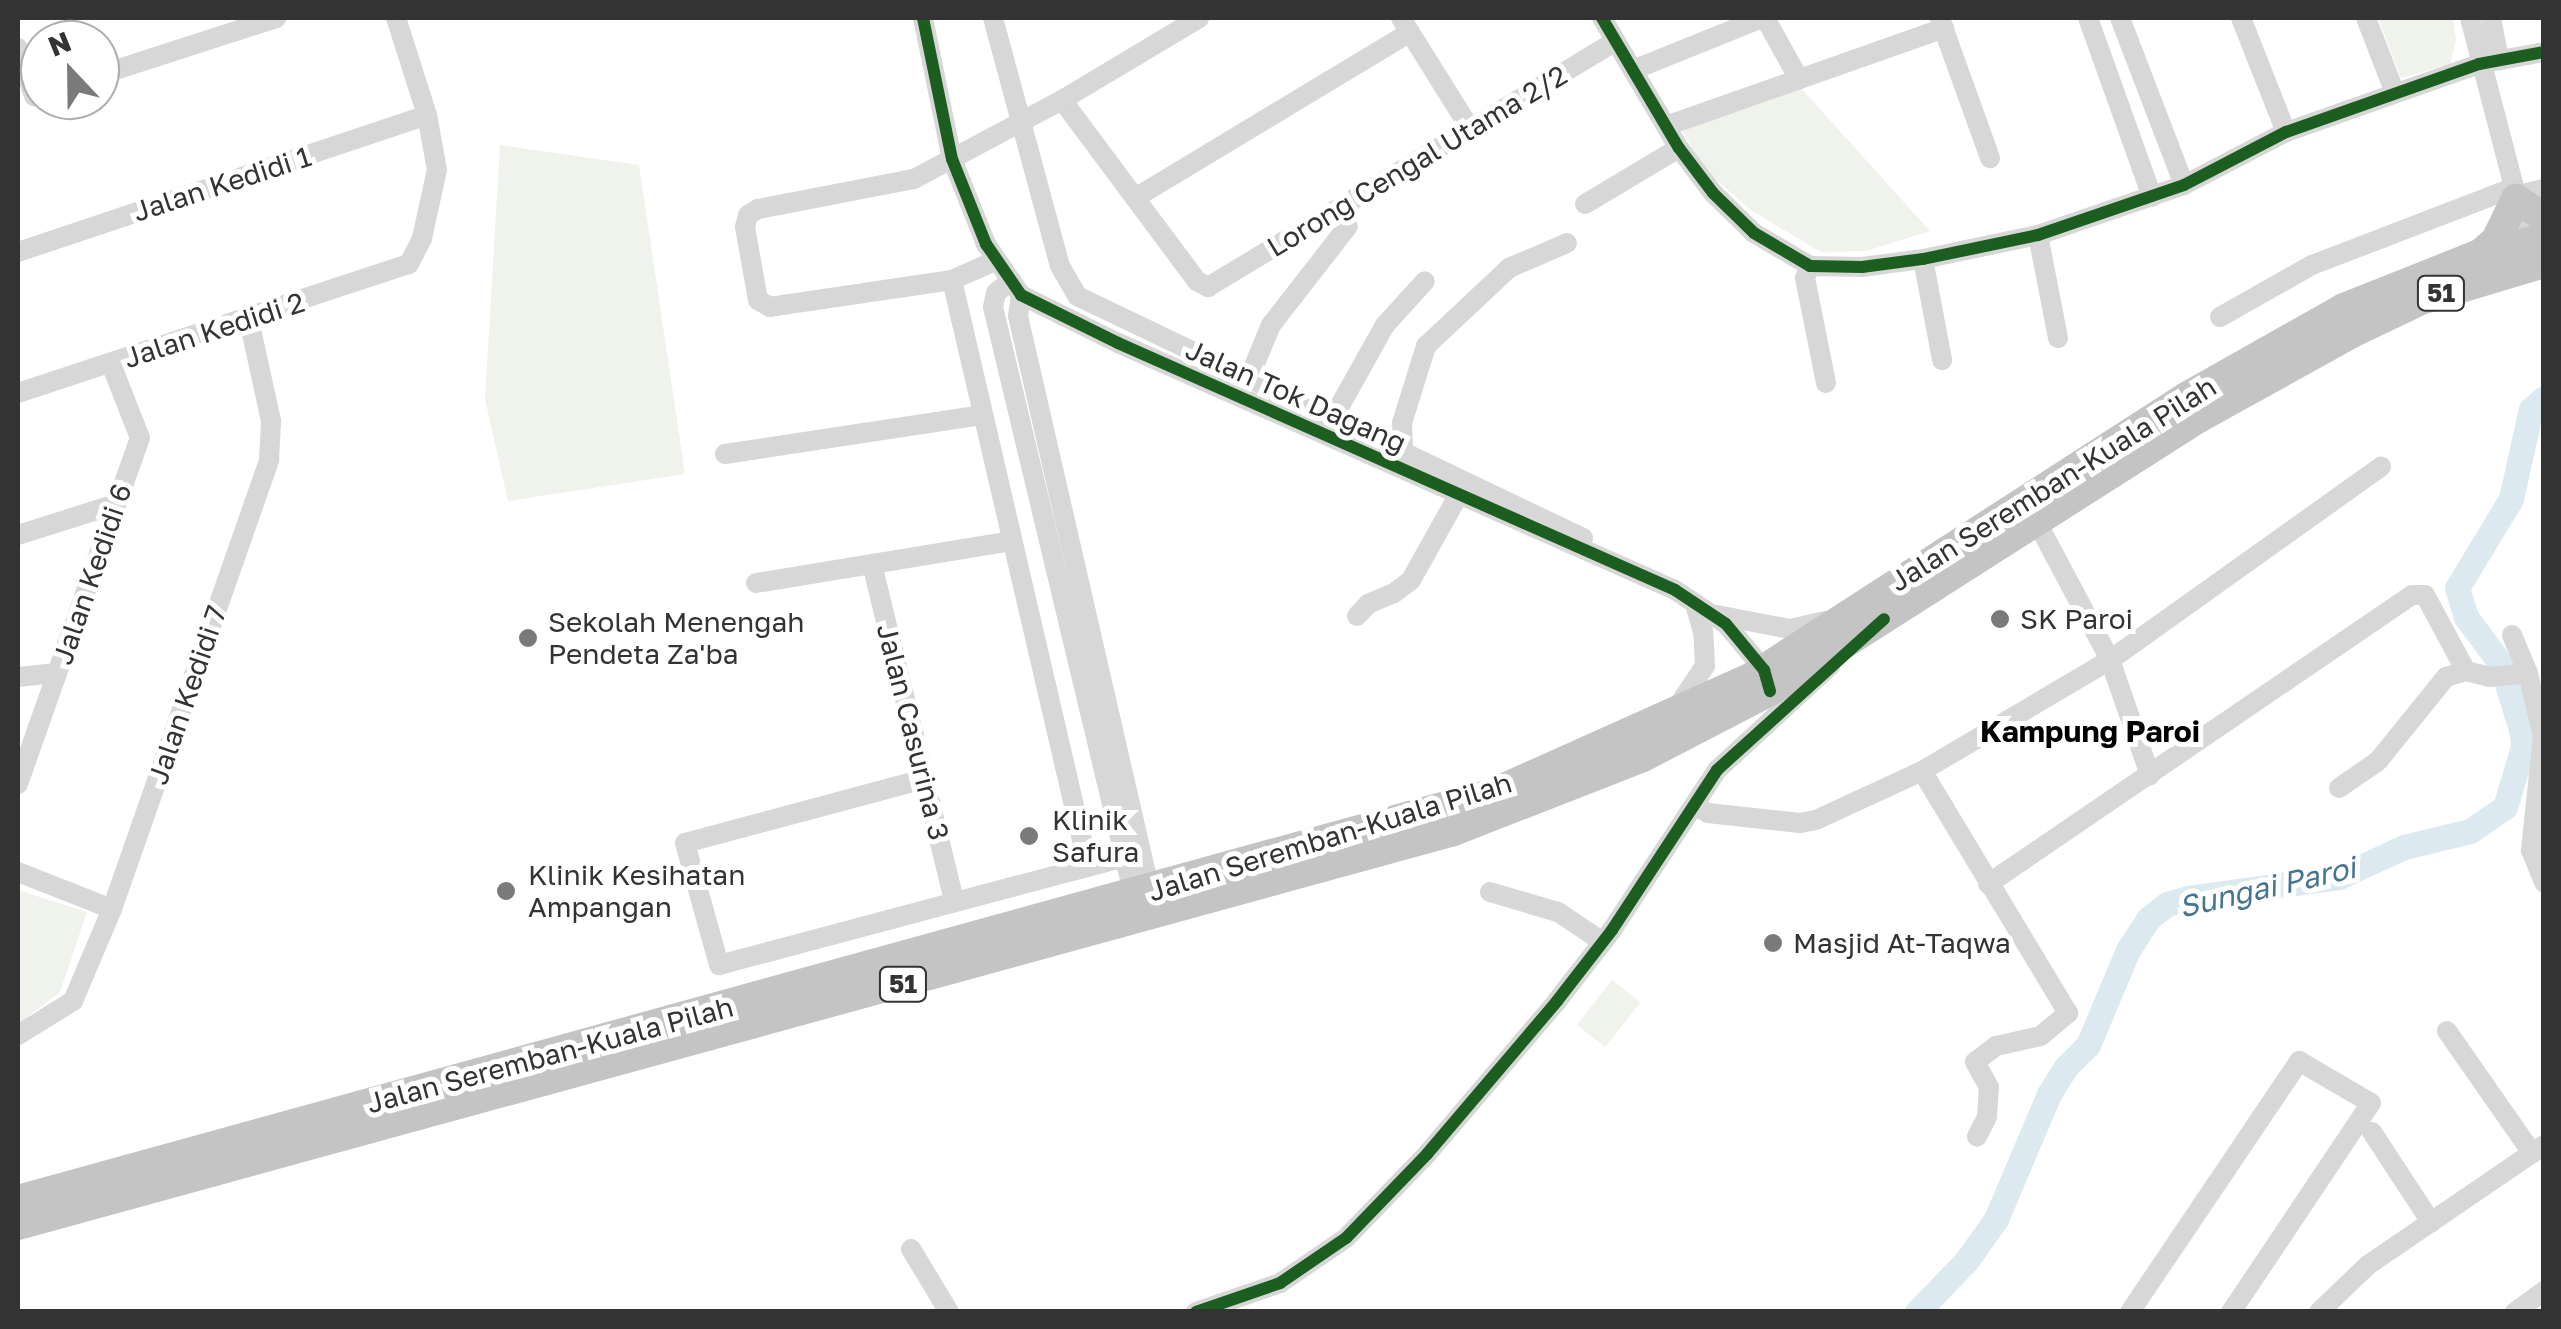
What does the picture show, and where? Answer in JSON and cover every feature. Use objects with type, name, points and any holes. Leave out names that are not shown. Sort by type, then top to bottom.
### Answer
[{"type":"highway","points":[[2522,193],[2539,245]]},
{"type":"highway","points":[[2480,254],[2496,240],[2522,193]]},
{"type":"highway","name":"Jalan Seremban-Kuala Pilah","points":[[18,1225],[1451,832],[1641,758],[2032,512],[2266,350],[2344,308],[2480,254],[2539,245]]},
{"type":"highway","name":"Jalan Seremban-Kuala Pilah","points":[[2032,512],[2352,333],[2539,245]]},
{"type":"highway","name":"Jalan Seremban-Kuala Pilah","points":[[18,1200],[1446,809],[1762,680]]},
{"type":"street","points":[[120,69],[276,18]]},
{"type":"street","points":[[396,18],[427,116]]},
{"type":"street","name":"Jalan Tok Dagang","points":[[923,18],[952,159],[995,261],[1015,289],[1458,496],[1676,590],[1700,608],[1716,633],[1762,680]]},
{"type":"street","points":[[993,18],[1060,266],[1077,296],[1560,524],[1586,540],[1601,558]]},
{"type":"street","points":[[995,261],[952,280],[762,306],[745,226],[748,215],[758,209],[914,179],[1062,100],[1200,18]]},
{"type":"street","points":[[1602,18],[1679,148],[1713,193],[1754,232],[1810,266],[1862,267],[1922,259],[2038,234],[2184,185],[2286,132],[2489,62],[2544,52]]},
{"type":"street","points":[[1633,70],[1764,18],[1799,79]]},
{"type":"street","points":[[2088,18],[2152,197]]},
{"type":"street","points":[[2120,18],[2184,185]]},
{"type":"street","points":[[2241,18],[2286,132]]},
{"type":"street","points":[[2366,18],[2395,94]]},
{"type":"street","points":[[2220,317],[2312,266],[2522,193],[2489,62],[2470,18]]},
{"type":"street","points":[[2489,62],[2492,18]]},
{"type":"street","points":[[1666,126],[1942,23],[1990,158]]},
{"type":"street","points":[[1062,100],[1135,198],[1406,25],[1469,128]]},
{"type":"street","name":"Lorong Cengal Utama 2/2","points":[[1135,198],[1196,281],[1208,287],[1220,284],[1328,210],[1616,41]]},
{"type":"street","name":"Jalan Kedidi 1","points":[[18,252],[427,116]]},
{"type":"street","name":"Jalan Kedidi 2","points":[[18,393],[249,320],[408,264],[422,238],[437,170],[427,116]]},
{"type":"street","points":[[1585,204],[1679,148]]},
{"type":"street","points":[[1249,378],[1270,325],[1348,226]]},
{"type":"street","points":[[2038,234],[2058,338]]},
{"type":"street","points":[[1403,450],[1402,423],[1426,346],[1508,268],[1567,244]]},
{"type":"street","points":[[1922,259],[1942,360]]},
{"type":"street","points":[[1810,266],[1805,278],[1826,384]]},
{"type":"street","points":[[952,280],[1088,866]]},
{"type":"street","points":[[1333,418],[1385,325],[1424,281]]},
{"type":"street","points":[[1015,289],[1142,894],[1124,857],[993,307],[996,293],[1015,289]]},
{"type":"street","name":"Jalan Kedidi 7","points":[[18,1035],[73,1001],[112,909],[269,460],[271,421],[249,320]]},
{"type":"street","name":"Jalan Kedidi 6","points":[[18,784],[140,438],[111,364]]},
{"type":"street","points":[[725,454],[983,415]]},
{"type":"street","points":[[1694,806],[1708,813],[1800,823],[1816,820],[1922,771],[2110,660],[2381,467]]},
{"type":"street","points":[[1358,616],[1368,604],[1394,593],[1411,580],[1458,496]]},
{"type":"street","points":[[18,535],[116,504]]},
{"type":"street","points":[[2032,512],[2110,660],[2150,775]]},
{"type":"street","points":[[756,583],[1012,541]]},
{"type":"street","name":"Jalan Casurina 3","points":[[872,564],[954,901]]},
{"type":"street","points":[[1988,884],[2412,595],[2426,595],[2466,671]]},
{"type":"street","points":[[1667,719],[1694,689],[1704,666],[1700,608],[1805,628],[1876,610]]},
{"type":"street","points":[[1196,1312],[1280,1283],[1346,1238],[1427,1154],[1603,942],[1717,770],[1876,610]]},
{"type":"street","points":[[2512,635],[2542,737],[2531,850],[2544,882]]},
{"type":"street","points":[[2339,788],[2378,761],[2446,677],[2466,671],[2490,677],[2521,674]]},
{"type":"street","points":[[18,676],[57,674]]},
{"type":"street","points":[[1922,771],[2068,1013],[2041,1036],[1996,1046],[1975,1062],[1989,1087],[1987,1117],[1978,1137]]},
{"type":"street","points":[[924,779],[686,843],[719,964],[1124,857]]},
{"type":"street","points":[[18,872],[112,909]]},
{"type":"street","points":[[1490,892],[1558,912],[1603,942]]},
{"type":"street","points":[[2319,1312],[2368,1265],[2538,1149],[2448,1031]]},
{"type":"street","points":[[2130,1312],[2299,1062],[2371,1103],[2231,1312]]},
{"type":"street","points":[[2372,1132],[2431,1222]]},
{"type":"street","points":[[912,1250],[949,1312]]},
{"type":"street","points":[[2515,1312],[2544,1291]]},
{"type":"shaded area","points":[[2378,18],[2453,18],[2456,40],[2450,64],[2401,78]]},
{"type":"shaded area","points":[[1800,87],[1930,231],[1866,251],[1821,252],[1752,211],[1707,172],[1680,128]]},
{"type":"shaded area","points":[[500,145],[639,165],[685,474],[508,501],[485,399]]},
{"type":"shaded area","points":[[18,890],[87,912],[60,992],[18,1024]]},
{"type":"shaded area","points":[[1612,980],[1640,1002],[1605,1047],[1577,1025]]},
{"type":"waterway","name":"Sungai Paroi","points":[[1917,1312],[1967,1260],[1996,1219],[2049,1094],[2066,1067],[2088,1045],[2128,950],[2149,918],[2167,904],[2188,898],[2339,877],[2404,847],[2470,831],[2505,807],[2523,747],[2522,733],[2501,664],[2466,617],[2457,588],[2511,499],[2531,409],[2544,398]]},
{"type":"cycle path","points":[[923,18],[952,159],[986,244],[1021,295],[1118,343],[1675,590],[1726,624],[1764,670],[1770,691]]},
{"type":"cycle path","points":[[1602,18],[1679,148],[1713,193],[1754,233],[1810,266],[1862,267],[1923,259],[2038,235],[2184,185],[2286,132],[2479,64],[2544,52]]},
{"type":"cycle path","points":[[1196,1312],[1280,1283],[1346,1238],[1427,1154],[1557,1001],[1612,930],[1717,770],[1884,619]]},
{"type":"place","name":"SK Paroi","points":[[2000,619]]},
{"type":"place","name":"Sekolah Menengah Pendeta Za'ba","points":[[528,638]]},
{"type":"place","name":"Klinik Safura","points":[[1029,836]]},
{"type":"place","name":"Klinik Kesihatan Ampangan","points":[[506,891]]},
{"type":"place","name":"Masjid At-Taqwa","points":[[1773,943]]},
{"type":"district","name":"Kampung Paroi","points":[[2090,731]]}]
